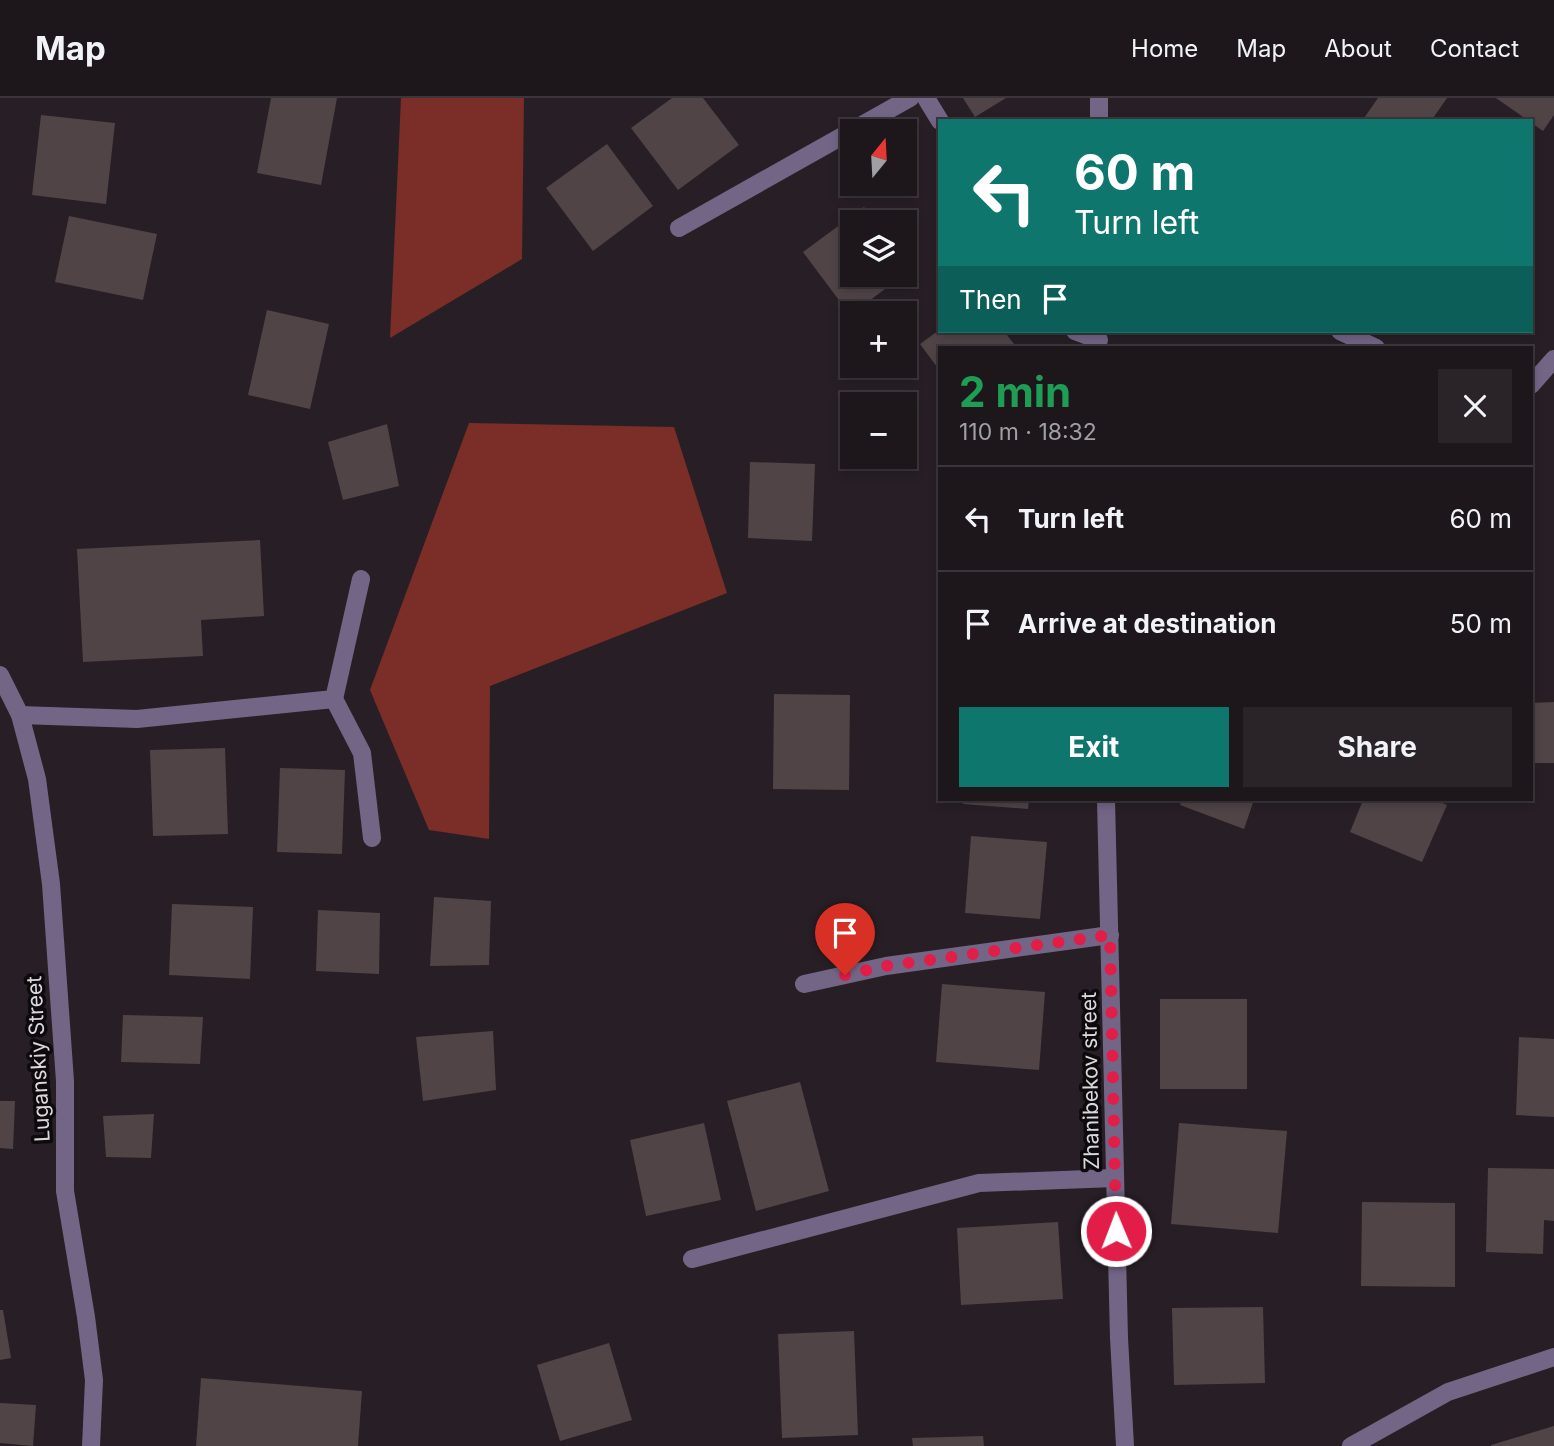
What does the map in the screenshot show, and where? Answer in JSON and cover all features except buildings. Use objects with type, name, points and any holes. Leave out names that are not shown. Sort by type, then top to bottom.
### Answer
[{"type":"street","points":[[680,228],[910,98]]},
{"type":"street","points":[[926,98],[939,119]]},
{"type":"street","points":[[1099,98],[1099,119]]},
{"type":"street","points":[[1081,333],[1099,340]]},
{"type":"street","points":[[1344,333],[1372,346]]},
{"type":"street","points":[[1533,383],[1554,359]]},
{"type":"street","points":[[361,579],[334,699],[362,753],[372,838]]},
{"type":"street","name":"Luganskiy Street","points":[[0,675],[18,711],[37,779],[51,884],[65,1081],[65,1191],[94,1380],[91,1446]]},
{"type":"street","points":[[18,711],[137,719],[334,699]]},
{"type":"street","name":"Zhanibekov street","points":[[1106,801],[1119,1338],[1125,1446]]},
{"type":"street","points":[[804,985],[886,966],[1110,935]]},
{"type":"street","points":[[692,1259],[979,1183],[1115,1178]]},
{"type":"street","points":[[1351,1446],[1448,1392],[1554,1357]]},
{"type":"shaded area","points":[[401,98],[524,98],[522,259],[390,338]]},
{"type":"shaded area","points":[[469,423],[674,427],[727,593],[490,686],[489,839],[429,830],[370,690]]},
{"type":"route","points":[[845,975],[886,966],[1110,935],[1116,1231]]}]
